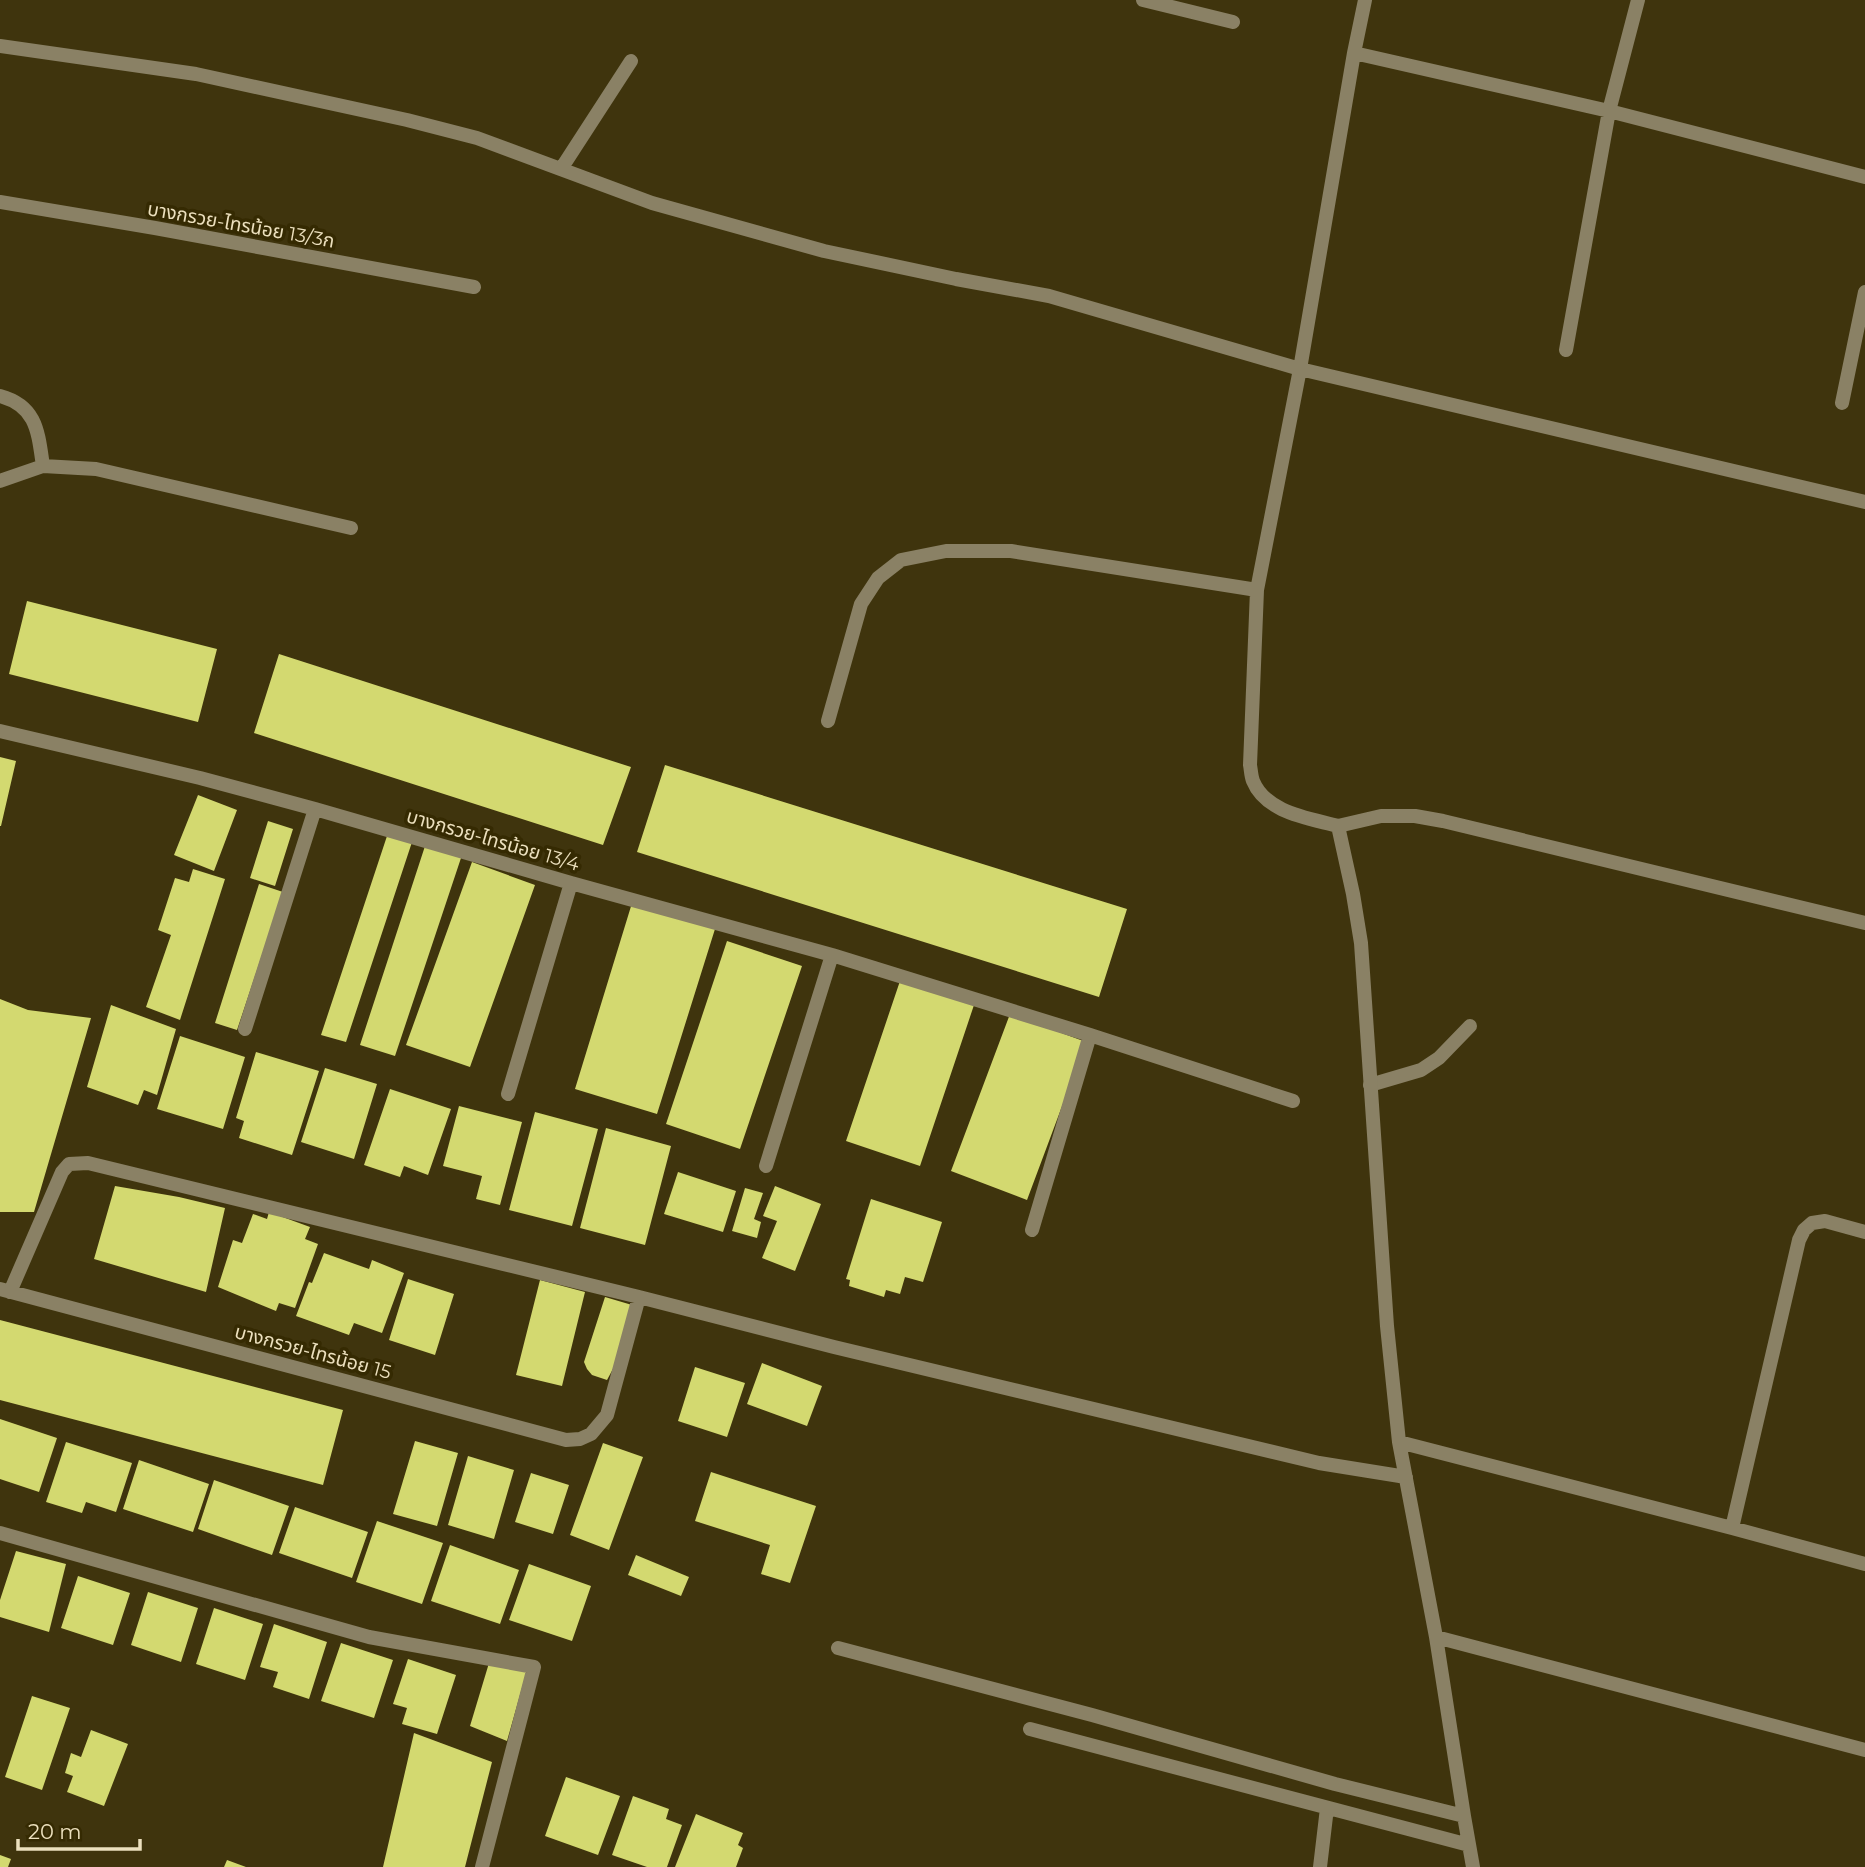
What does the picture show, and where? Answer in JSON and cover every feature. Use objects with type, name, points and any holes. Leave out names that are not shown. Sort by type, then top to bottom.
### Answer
[{"type":"street","points":[[1143,0],[1233,22]]},
{"type":"street","points":[[1365,0],[1258,590],[1250,765],[1254,782],[1265,798],[1279,808],[1338,826],[1381,817],[1415,817],[1443,821],[1865,923]]},
{"type":"street","points":[[1566,349],[1609,111],[1638,0]]},
{"type":"street","points":[[0,46],[195,74],[407,120],[477,138],[652,203],[824,251],[1049,296],[1300,369],[1865,502]]},
{"type":"street","points":[[1354,53],[1609,111],[1865,177]]},
{"type":"street","points":[[561,169],[631,61]]},
{"type":"street","name":"บางกรวย-ไทรน้อย 13/3ก","points":[[0,202],[474,287]]},
{"type":"street","points":[[1842,403],[1865,292]]},
{"type":"street","points":[[0,396],[9,398],[28,410],[38,431],[43,466]]},
{"type":"street","points":[[0,481],[43,466],[96,469],[351,528]]},
{"type":"street","points":[[828,722],[861,604],[878,578],[901,560],[946,551],[1011,551],[1258,590]]},
{"type":"street","name":"บางกรวย-ไทรน้อย 13/4","points":[[0,731],[200,778],[832,955],[1293,1101]]},
{"type":"street","points":[[245,1029],[315,809]]},
{"type":"street","points":[[1338,826],[1361,943],[1387,1326],[1399,1442],[1436,1637],[1473,1867]]},
{"type":"street","points":[[508,1094],[571,883]]},
{"type":"street","points":[[766,1166],[832,955]]},
{"type":"street","points":[[1370,1085],[1421,1070],[1439,1058],[1470,1026]]},
{"type":"street","points":[[1032,1230],[1090,1035]]},
{"type":"street","points":[[5,1290],[62,1172],[69,1164],[88,1163],[639,1297],[834,1348],[1279,1453],[1406,1477]]},
{"type":"street","points":[[1732,1528],[1804,1230],[1812,1223],[1825,1222],[1865,1231]]},
{"type":"street","name":"บางกรวย-ไทรน้อย 15","points":[[5,1290],[566,1440],[580,1439],[591,1434],[607,1415],[639,1297]]},
{"type":"street","points":[[1399,1442],[1865,1564]]},
{"type":"street","points":[[0,1533],[369,1637],[534,1667],[482,1867]]},
{"type":"street","points":[[1436,1637],[1865,1750]]},
{"type":"street","points":[[838,1648],[1093,1715],[1335,1784],[1464,1816]]},
{"type":"street","points":[[1030,1729],[1469,1845]]},
{"type":"street","points":[[1320,1867],[1327,1808]]},
{"type":"building","points":[[27,601],[217,649],[198,722],[9,674]]},
{"type":"building","points":[[279,654],[631,767],[603,845],[254,733]]},
{"type":"building","points":[[0,757],[16,761],[1,826],[0,826]]},
{"type":"building","points":[[665,765],[1127,909],[1099,997],[637,852]]},
{"type":"building","points":[[198,795],[237,810],[214,871],[174,855]]},
{"type":"building","points":[[268,821],[293,829],[275,886],[250,878]]},
{"type":"building","points":[[389,830],[413,839],[346,1042],[321,1035]]},
{"type":"building","points":[[426,843],[462,855],[395,1056],[360,1045]]},
{"type":"building","points":[[472,862],[535,885],[470,1067],[406,1045]]},
{"type":"building","points":[[193,869],[225,879],[180,1020],[146,1007],[171,935],[158,930],[175,878],[189,882]]},
{"type":"building","points":[[259,884],[283,892],[237,1030],[215,1023]]},
{"type":"building","points":[[632,903],[715,929],[657,1114],[575,1089]]},
{"type":"building","points":[[727,941],[802,966],[740,1149],[666,1124]]},
{"type":"building","points":[[900,981],[974,1005],[920,1166],[846,1141]]},
{"type":"building","points":[[0,999],[28,1010],[91,1018],[34,1212],[0,1212]]},
{"type":"building","points":[[111,1005],[176,1029],[157,1095],[144,1090],[138,1105],[87,1087]]},
{"type":"building","points":[[1010,1014],[1086,1042],[1027,1200],[951,1171]]},
{"type":"building","points":[[180,1036],[245,1057],[223,1129],[157,1109]]},
{"type":"building","points":[[256,1052],[319,1071],[292,1155],[239,1138],[244,1121],[236,1118]]},
{"type":"building","points":[[325,1068],[377,1084],[354,1159],[301,1142]]},
{"type":"building","points":[[390,1089],[451,1109],[428,1175],[404,1166],[400,1177],[364,1165]]},
{"type":"building","points":[[459,1106],[522,1122],[500,1205],[476,1199],[482,1176],[443,1166]]},
{"type":"building","points":[[535,1112],[598,1129],[572,1226],[509,1210]]},
{"type":"building","points":[[606,1128],[671,1146],[645,1245],[580,1228]]},
{"type":"building","points":[[678,1172],[736,1191],[723,1232],[664,1214]]},
{"type":"building","points":[[115,1186],[225,1208],[206,1292],[94,1259]]},
{"type":"building","points":[[775,1186],[821,1204],[795,1271],[762,1258],[777,1221],[763,1216]]},
{"type":"building","points":[[745,1188],[763,1193],[754,1219],[761,1222],[757,1238],[732,1231]]},
{"type":"building","points":[[871,1199],[942,1222],[923,1282],[905,1277],[900,1294],[886,1290],[884,1297],[849,1286],[850,1280],[846,1279]]},
{"type":"building","points":[[269,1212],[310,1227],[305,1239],[318,1244],[295,1308],[279,1303],[276,1311],[218,1287],[233,1240],[242,1243],[253,1214],[267,1219]]},
{"type":"building","points":[[324,1253],[369,1269],[372,1260],[404,1273],[382,1333],[354,1323],[349,1335],[296,1316]]},
{"type":"building","points":[[408,1279],[454,1294],[435,1355],[389,1340]]},
{"type":"building","points":[[540,1280],[585,1292],[562,1386],[516,1375]]},
{"type":"building","points":[[605,1297],[632,1305],[614,1367],[607,1380],[592,1375],[584,1362]]},
{"type":"building","points":[[0,1320],[343,1410],[323,1485],[0,1400]]},
{"type":"building","points":[[762,1363],[822,1386],[807,1426],[747,1404]]},
{"type":"building","points":[[695,1367],[745,1383],[727,1437],[678,1421]]},
{"type":"building","points":[[0,1419],[57,1438],[39,1492],[0,1479]]},
{"type":"building","points":[[415,1441],[458,1453],[437,1526],[393,1514]]},
{"type":"building","points":[[66,1442],[132,1463],[116,1512],[86,1502],[82,1513],[46,1502]]},
{"type":"building","points":[[603,1443],[643,1457],[609,1550],[570,1535]]},
{"type":"building","points":[[468,1456],[514,1470],[494,1539],[448,1525]]},
{"type":"building","points":[[139,1460],[209,1484],[193,1532],[123,1509]]},
{"type":"building","points":[[711,1472],[816,1506],[790,1583],[761,1574],[770,1545],[695,1521]]},
{"type":"building","points":[[531,1473],[569,1485],[553,1534],[515,1522]]},
{"type":"building","points":[[214,1480],[289,1506],[272,1555],[198,1529]]},
{"type":"building","points":[[295,1507],[368,1532],[352,1578],[279,1553]]},
{"type":"building","points":[[377,1521],[443,1543],[422,1604],[356,1582]]},
{"type":"building","points":[[450,1545],[519,1570],[500,1624],[431,1601]]},
{"type":"building","points":[[16,1551],[66,1564],[49,1632],[0,1617],[0,1600]]},
{"type":"building","points":[[636,1555],[689,1577],[681,1596],[628,1575]]},
{"type":"building","points":[[529,1564],[591,1586],[572,1641],[509,1620]]},
{"type":"building","points":[[78,1576],[130,1593],[113,1645],[61,1628]]},
{"type":"building","points":[[148,1592],[198,1608],[181,1662],[131,1645]]},
{"type":"building","points":[[214,1608],[263,1624],[245,1680],[196,1664]]},
{"type":"building","points":[[274,1624],[327,1642],[309,1699],[273,1687],[278,1672],[260,1667]]},
{"type":"building","points":[[341,1643],[393,1660],[374,1718],[321,1701]]},
{"type":"building","points":[[408,1659],[456,1675],[437,1734],[402,1724],[407,1708],[393,1704]]},
{"type":"building","points":[[489,1663],[527,1670],[507,1741],[470,1726]]},
{"type":"building","points":[[32,1696],[70,1708],[42,1790],[5,1777]]},
{"type":"building","points":[[91,1730],[128,1744],[104,1806],[67,1792],[73,1776],[65,1773],[71,1753],[81,1757]]},
{"type":"building","points":[[414,1733],[492,1762],[465,1867],[383,1867]]},
{"type":"building","points":[[566,1777],[620,1796],[598,1855],[545,1836]]},
{"type":"building","points":[[633,1796],[669,1809],[666,1819],[682,1825],[667,1867],[647,1867],[612,1855]]},
{"type":"building","points":[[696,1814],[743,1833],[738,1845],[743,1848],[736,1867],[675,1867]]},
{"type":"building","points":[[0,1855],[11,1859],[8,1867],[0,1867]]},
{"type":"building","points":[[227,1860],[246,1867],[224,1867]]}]
